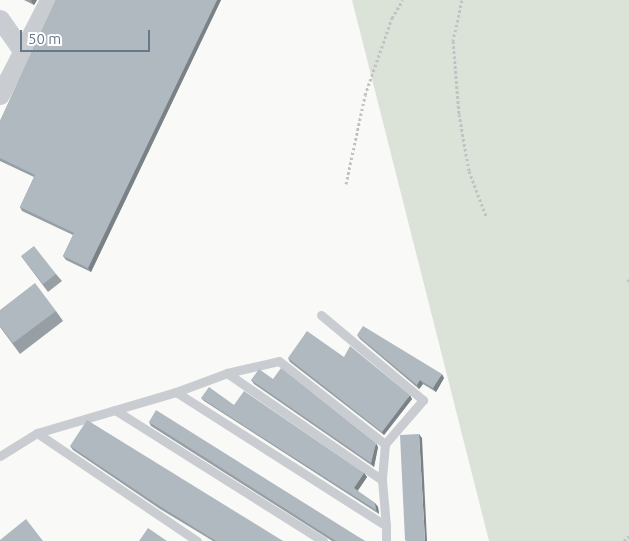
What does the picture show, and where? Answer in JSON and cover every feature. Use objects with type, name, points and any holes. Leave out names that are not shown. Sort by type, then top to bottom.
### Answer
[{"type":"street","points":[[0,95],[49,0]]},
{"type":"street","points":[[0,19],[23,52]]},
{"type":"lane","points":[[321,315],[424,400],[385,444],[382,480],[386,541]]},
{"type":"lane","points":[[0,456],[37,433],[176,392],[227,374],[278,361],[385,444]]},
{"type":"lane","points":[[227,374],[382,480]]},
{"type":"lane","points":[[176,392],[386,526]]},
{"type":"lane","points":[[115,410],[323,541]]},
{"type":"lane","points":[[37,433],[197,541]]},
{"type":"path","points":[[346,184],[365,95],[392,18],[403,0]]},
{"type":"path","points":[[462,0],[453,41],[459,114],[469,171],[486,216]]},
{"type":"path","points":[[624,541],[629,536]]},
{"type":"shaded area","points":[[352,0],[629,0],[629,541],[489,541]]},
{"type":"building","points":[[56,0],[217,0],[88,268],[63,256],[74,233],[20,207],[35,175],[0,158],[0,121]]},
{"type":"building","points":[[34,246],[56,274],[43,284],[21,256]]},
{"type":"building","points":[[35,283],[56,311],[13,343],[0,326],[0,310]]},
{"type":"building","points":[[363,326],[442,374],[433,388],[420,380],[417,385],[357,335]]},
{"type":"building","points":[[307,331],[344,357],[350,346],[410,395],[382,432],[288,358]]},
{"type":"building","points":[[281,368],[376,443],[371,463],[251,380],[259,369],[273,379]]},
{"type":"building","points":[[209,387],[234,405],[244,391],[364,473],[354,488],[375,503],[376,510],[201,398]]},
{"type":"building","points":[[156,410],[365,541],[336,541],[149,422]]},
{"type":"building","points":[[87,420],[283,541],[216,541],[70,446]]},
{"type":"building","points":[[419,434],[425,541],[406,541],[400,435]]},
{"type":"building","points":[[26,519],[43,541],[0,541],[0,540]]},
{"type":"building","points":[[148,528],[167,541],[139,541]]}]
